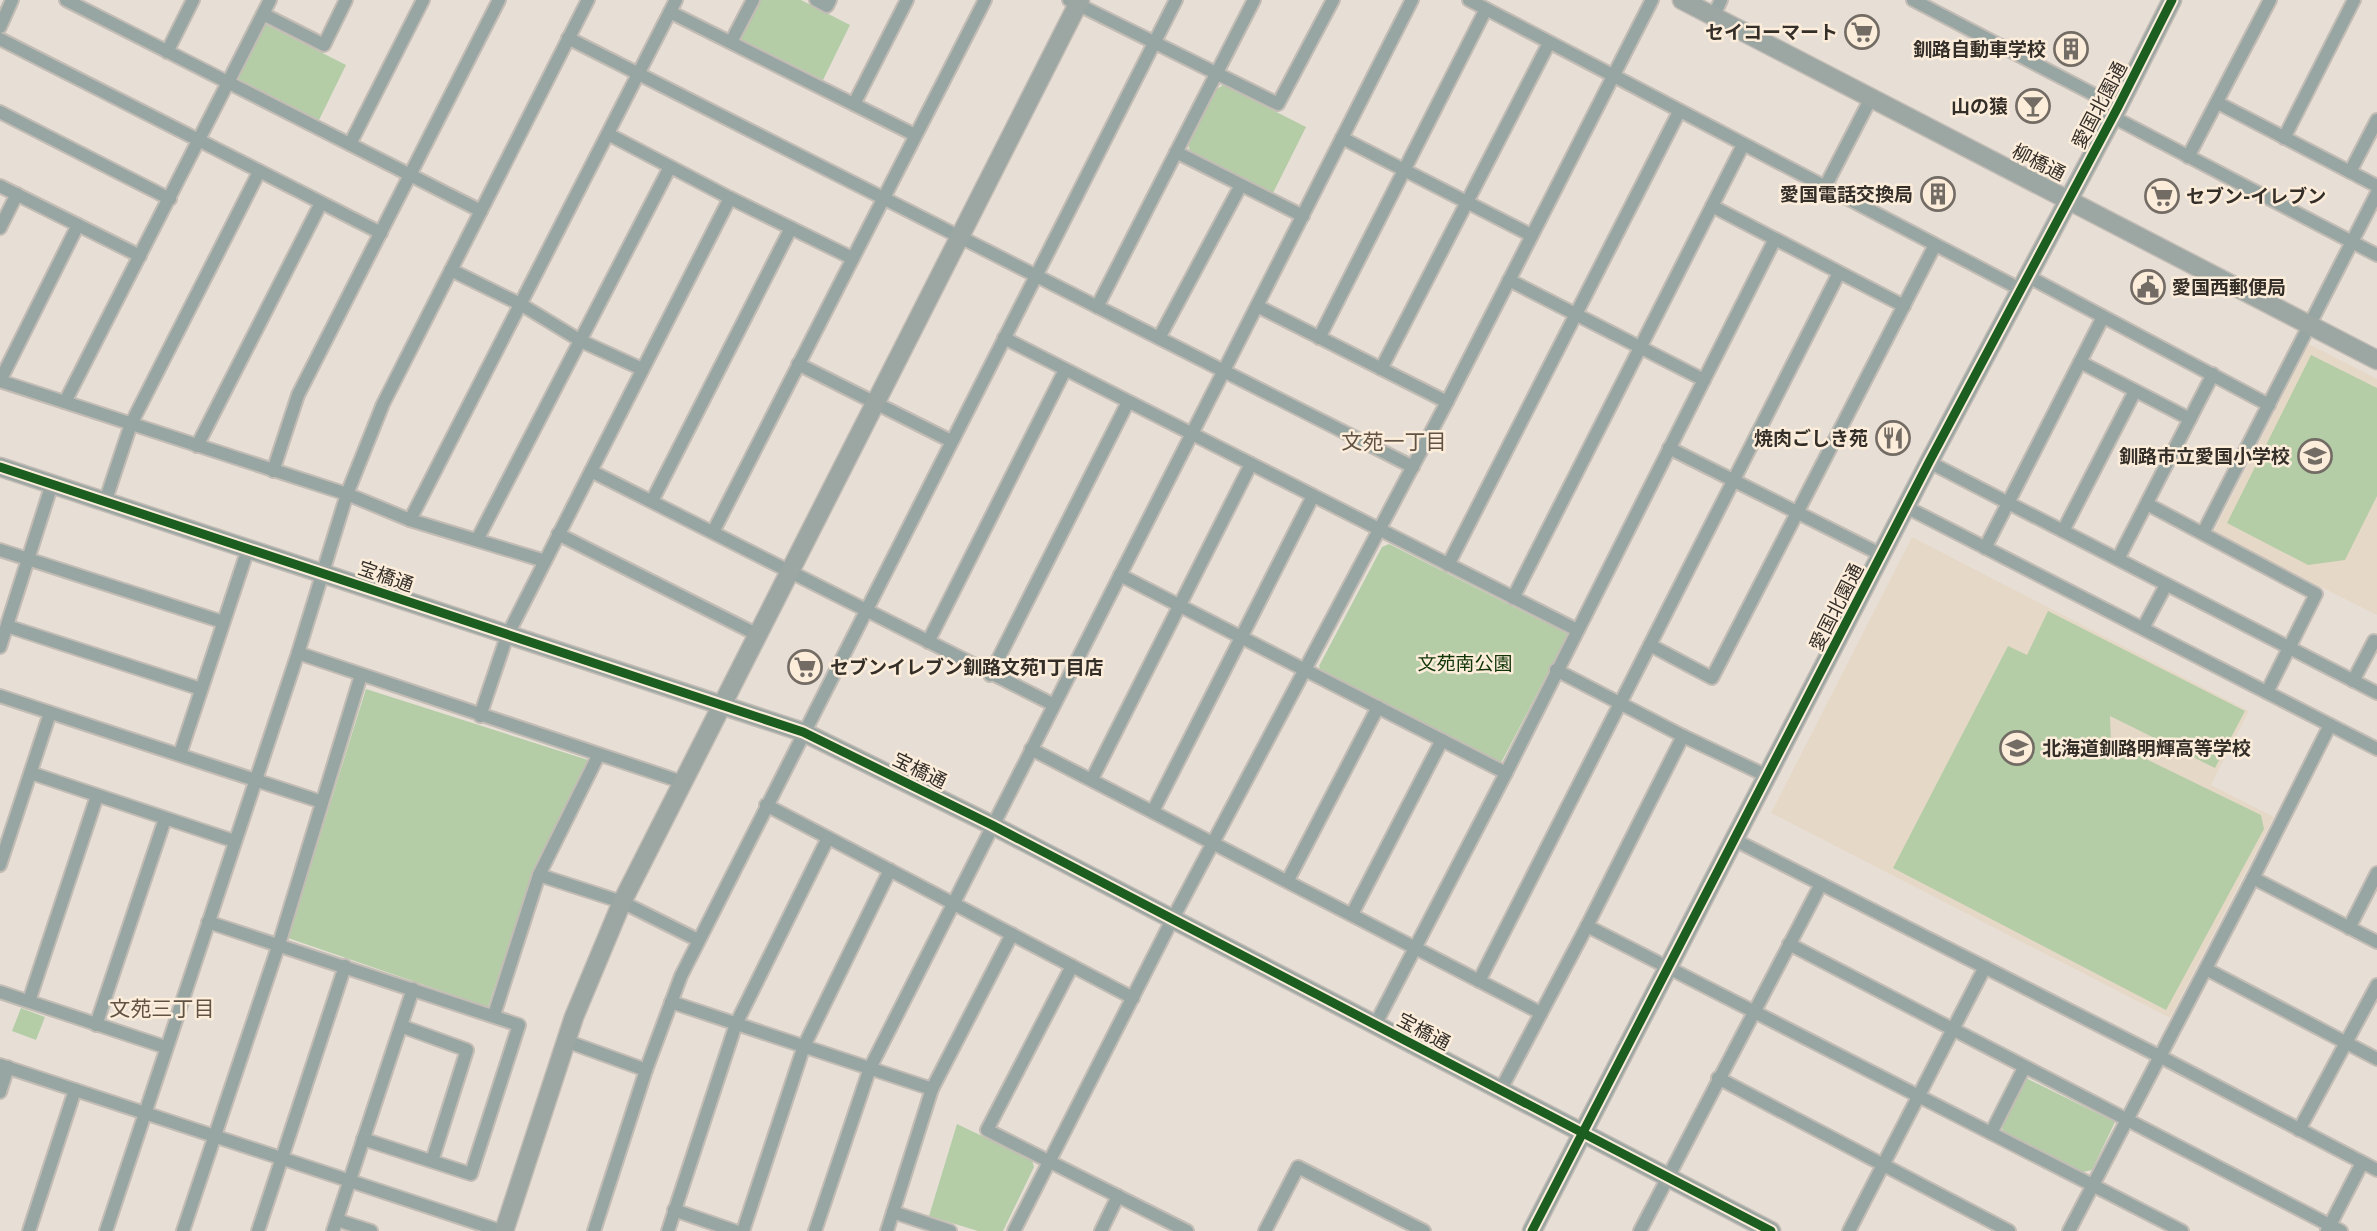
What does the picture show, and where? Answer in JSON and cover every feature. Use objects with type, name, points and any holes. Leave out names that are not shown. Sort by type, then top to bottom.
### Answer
[{"type":"street","points":[[0,27],[12,0]]},
{"type":"street","points":[[66,0],[481,211]]},
{"type":"street","points":[[167,52],[193,0]]},
{"type":"street","points":[[65,402],[270,0]]},
{"type":"street","points":[[263,14],[324,45],[346,0]]},
{"type":"street","points":[[350,144],[423,0]]},
{"type":"street","points":[[273,471],[299,395],[499,0]]},
{"type":"street","points":[[106,1231],[298,653],[347,495],[383,404],[588,0]]},
{"type":"street","points":[[731,43],[753,0]]},
{"type":"street","points":[[816,0],[827,6],[830,0]]},
{"type":"street","points":[[854,104],[907,0]]},
{"type":"street","points":[[713,532],[985,0]]},
{"type":"street","points":[[594,1231],[646,1070],[698,940],[1176,0]]},
{"type":"street","points":[[1097,307],[1254,0]]},
{"type":"street","points":[[0,1092],[4,1066],[502,1231],[573,1017],[622,902],[961,237],[1075,1],[1278,104],[1333,0]]},
{"type":"street","points":[[815,1231],[870,1068],[1412,0]]},
{"type":"street","points":[[1469,0],[1935,245],[2103,317],[2269,405]]},
{"type":"street","points":[[1014,1231],[1172,920],[1447,402],[1652,0]]},
{"type":"street","name":"柳橋通","points":[[1682,0],[2377,360]]},
{"type":"street","points":[[1713,16],[1721,0]]},
{"type":"street","points":[[1913,0],[2115,112],[2188,157],[2377,256]]},
{"type":"street","name":"愛国北園通","points":[[1532,1231],[1929,462],[2172,0]]},
{"type":"street","points":[[2188,157],[2270,0]]},
{"type":"street","points":[[2284,138],[2354,0]]},
{"type":"street","points":[[411,520],[673,6],[731,43],[915,135]]},
{"type":"street","points":[[1319,338],[1486,9]]},
{"type":"street","points":[[568,38],[1413,467]]},
{"type":"street","points":[[0,39],[381,233]]},
{"type":"street","points":[[1381,369],[1549,43]]},
{"type":"street","points":[[1825,187],[1871,99]]},
{"type":"street","points":[[2218,103],[2377,186]]},
{"type":"street","points":[[0,112],[170,198]]},
{"type":"street","points":[[1448,565],[1679,112]]},
{"type":"street","points":[[2350,172],[2377,120]]},
{"type":"street","points":[[608,134],[852,258]]},
{"type":"street","points":[[1342,138],[1531,235]]},
{"type":"street","points":[[1513,598],[1743,145]]},
{"type":"street","points":[[1176,152],[1303,216]]},
{"type":"street","points":[[477,540],[670,167]]},
{"type":"street","points":[[105,502],[131,424],[259,172]]},
{"type":"street","points":[[1159,338],[1241,185]]},
{"type":"street","points":[[0,186],[140,256]]},
{"type":"street","points":[[2203,533],[2377,193]]},
{"type":"street","points":[[0,228],[17,194]]},
{"type":"street","points":[[480,716],[507,636],[730,198]]},
{"type":"street","points":[[197,446],[321,203]]},
{"type":"street","points":[[1712,206],[1903,306]]},
{"type":"street","points":[[78,226],[0,381],[347,495],[411,520],[545,561]]},
{"type":"street","points":[[652,501],[792,228]]},
{"type":"street","points":[[1375,1025],[1506,773],[1775,239]]},
{"type":"street","points":[[1650,645],[1712,678],[1935,245]]},
{"type":"street","points":[[451,270],[522,305],[580,341],[642,369]]},
{"type":"street","points":[[1479,981],[1839,273]]},
{"type":"street","points":[[1509,280],[1704,380]]},
{"type":"street","points":[[1257,306],[1447,402]]},
{"type":"street","points":[[1985,548],[2103,317]]},
{"type":"street","points":[[1004,338],[1577,630]]},
{"type":"street","points":[[2080,362],[2190,419]]},
{"type":"street","points":[[798,364],[951,441]]},
{"type":"street","points":[[928,642],[1065,370]]},
{"type":"street","points":[[2118,559],[2213,374]]},
{"type":"street","points":[[2063,531],[2135,391]]},
{"type":"street","points":[[990,674],[1128,402]]},
{"type":"street","points":[[1669,448],[1882,555]]},
{"type":"street","points":[[1929,462],[2377,694]]},
{"type":"street","points":[[1092,779],[1251,464]]},
{"type":"street","name":"宝橋通","points":[[0,467],[803,732],[992,825],[1770,1231]]},
{"type":"street","points":[[591,471],[1054,705]]},
{"type":"street","points":[[0,647],[52,484]]},
{"type":"street","points":[[1153,811],[1313,496]]},
{"type":"street","points":[[2147,504],[2316,594],[2267,692]]},
{"type":"street","points":[[1906,507],[2377,749]]},
{"type":"street","points":[[558,534],[758,635]]},
{"type":"street","points":[[180,754],[248,549]]},
{"type":"street","points":[[0,550],[223,622]]},
{"type":"street","points":[[1119,575],[1506,773]]},
{"type":"street","points":[[2143,628],[2166,585]]},
{"type":"street","points":[[7,626],[201,689]]},
{"type":"street","points":[[2353,681],[2374,641],[2377,642]]},
{"type":"street","points":[[298,653],[682,782]]},
{"type":"street","points":[[1556,670],[1683,736],[1768,776]]},
{"type":"street","points":[[183,1231],[279,944],[361,676]]},
{"type":"street","points":[[0,696],[322,802]]},
{"type":"street","points":[[1288,880],[1378,707]]},
{"type":"street","points":[[0,865],[50,713]]},
{"type":"street","points":[[2069,1231],[2330,725]]},
{"type":"street","points":[[1500,1091],[1683,736]]},
{"type":"street","points":[[1352,914],[1442,740]]},
{"type":"street","points":[[1031,748],[1541,1013]]},
{"type":"street","points":[[494,1015],[539,875],[598,755]]},
{"type":"street","points":[[31,773],[234,841]]},
{"type":"street","points":[[29,1002],[97,796]]},
{"type":"street","points":[[766,805],[1133,998]]},
{"type":"street","points":[[96,1025],[165,819]]},
{"type":"street","points":[[668,1231],[736,1024],[828,838]]},
{"type":"street","points":[[1735,840],[2377,1170]]},
{"type":"street","points":[[743,1231],[804,1046],[890,870]]},
{"type":"street","points":[[2349,928],[2377,873]]},
{"type":"street","points":[[539,875],[622,902],[698,940]]},
{"type":"street","points":[[2253,878],[2377,942]]},
{"type":"street","points":[[1640,1231],[1821,884]]},
{"type":"street","points":[[208,922],[519,1025],[471,1174],[363,1139]]},
{"type":"street","points":[[1587,926],[2182,1231]]},
{"type":"street","points":[[887,1231],[932,1089],[1012,934]]},
{"type":"street","points":[[1790,944],[2332,1229],[2362,1163]]},
{"type":"street","points":[[258,1231],[345,966]]},
{"type":"street","points":[[1072,966],[987,1130],[1185,1231]]},
{"type":"street","points":[[1849,1231],[1985,967]]},
{"type":"street","points":[[2206,969],[2377,1059]]},
{"type":"street","points":[[2299,1130],[2377,985]]},
{"type":"street","points":[[371,1231],[335,1226],[413,989]]},
{"type":"street","points":[[0,992],[165,1047]]},
{"type":"street","points":[[671,1002],[932,1089]]},
{"type":"street","points":[[401,1026],[467,1050],[432,1161]]},
{"type":"street","points":[[566,1041],[646,1070]]},
{"type":"street","points":[[1991,1133],[2024,1068]]},
{"type":"street","points":[[1718,1078],[2009,1231]]},
{"type":"street","points":[[29,1231],[75,1090]]},
{"type":"street","points":[[1265,1231],[1298,1167],[1424,1231]]},
{"type":"street","points":[[1101,1231],[1118,1196]]},
{"type":"street","points":[[674,1210],[735,1231]]},
{"type":"street","points":[[893,1212],[950,1231]]},
{"type":"shaded area","name":"釧路市立愛国小学校","points":[[2309,344],[2377,379],[2377,615],[2213,533]]},
{"type":"shaded area","name":"北海道釧路明輝高等学校","points":[[1912,537],[2249,711],[2211,785],[2274,817],[2170,1018],[1771,813]]},
{"type":"green space","points":[[759,0],[801,0],[850,25],[823,80],[740,39]]},
{"type":"green space","points":[[265,24],[346,65],[319,120],[238,79]]},
{"type":"green space","points":[[1223,85],[1306,127],[1273,193],[1190,151],[1188,145],[1217,89]]},
{"type":"green space","name":"釧路市立愛国小学校","points":[[2311,355],[2377,388],[2377,496],[2345,560],[2308,565],[2227,523]]},
{"type":"green space","name":"文苑南公園","points":[[1389,544],[1568,634],[1502,761],[1498,763],[1321,672],[1319,666],[1382,547]]},
{"type":"green space","name":"北海道釧路明輝高等学校","points":[[2048,611],[2245,711],[2215,768],[2110,716],[2111,742],[2261,815],[2264,829],[2166,1010],[1893,868],[2008,646],[2027,655]]},
{"type":"green space","points":[[366,689],[588,760],[535,866],[488,1007],[288,938]]},
{"type":"green space","points":[[21,1008],[45,1017],[36,1040],[12,1031]]},
{"type":"green space","points":[[2026,1078],[2115,1122],[2092,1170],[2083,1172],[2003,1131],[2001,1124]]},
{"type":"green space","points":[[957,1124],[1032,1160],[1034,1167],[1003,1231],[978,1231],[929,1216]]},
{"type":"cycle path","points":[[1532,1231],[1929,462],[2172,0]]},
{"type":"cycle path","points":[[0,467],[803,732],[992,825],[1771,1231]]},
{"type":"place","name":"セイコーマート","points":[[1862,32]]},
{"type":"place","name":"釧路自動車学校","points":[[2071,49]]},
{"type":"place","name":"山の猿","points":[[2033,106]]},
{"type":"place","name":"愛国電話交換局","points":[[1938,194]]},
{"type":"place","name":"セブン-イレブン","points":[[2162,196]]},
{"type":"place","name":"愛国西郵便局","points":[[2148,287]]},
{"type":"place","name":"焼肉ごしき苑","points":[[1893,438]]},
{"type":"place","name":"釧路市立愛国小学校","points":[[2315,456]]},
{"type":"place","name":"セブンイレブン釧路文苑1丁目店","points":[[805,667]]},
{"type":"place","name":"北海道釧路明輝高等学校","points":[[2017,748]]},
{"type":"district","name":"文苑一丁目","points":[[1394,442]]},
{"type":"district","name":"文苑三丁目","points":[[162,1009]]}]
